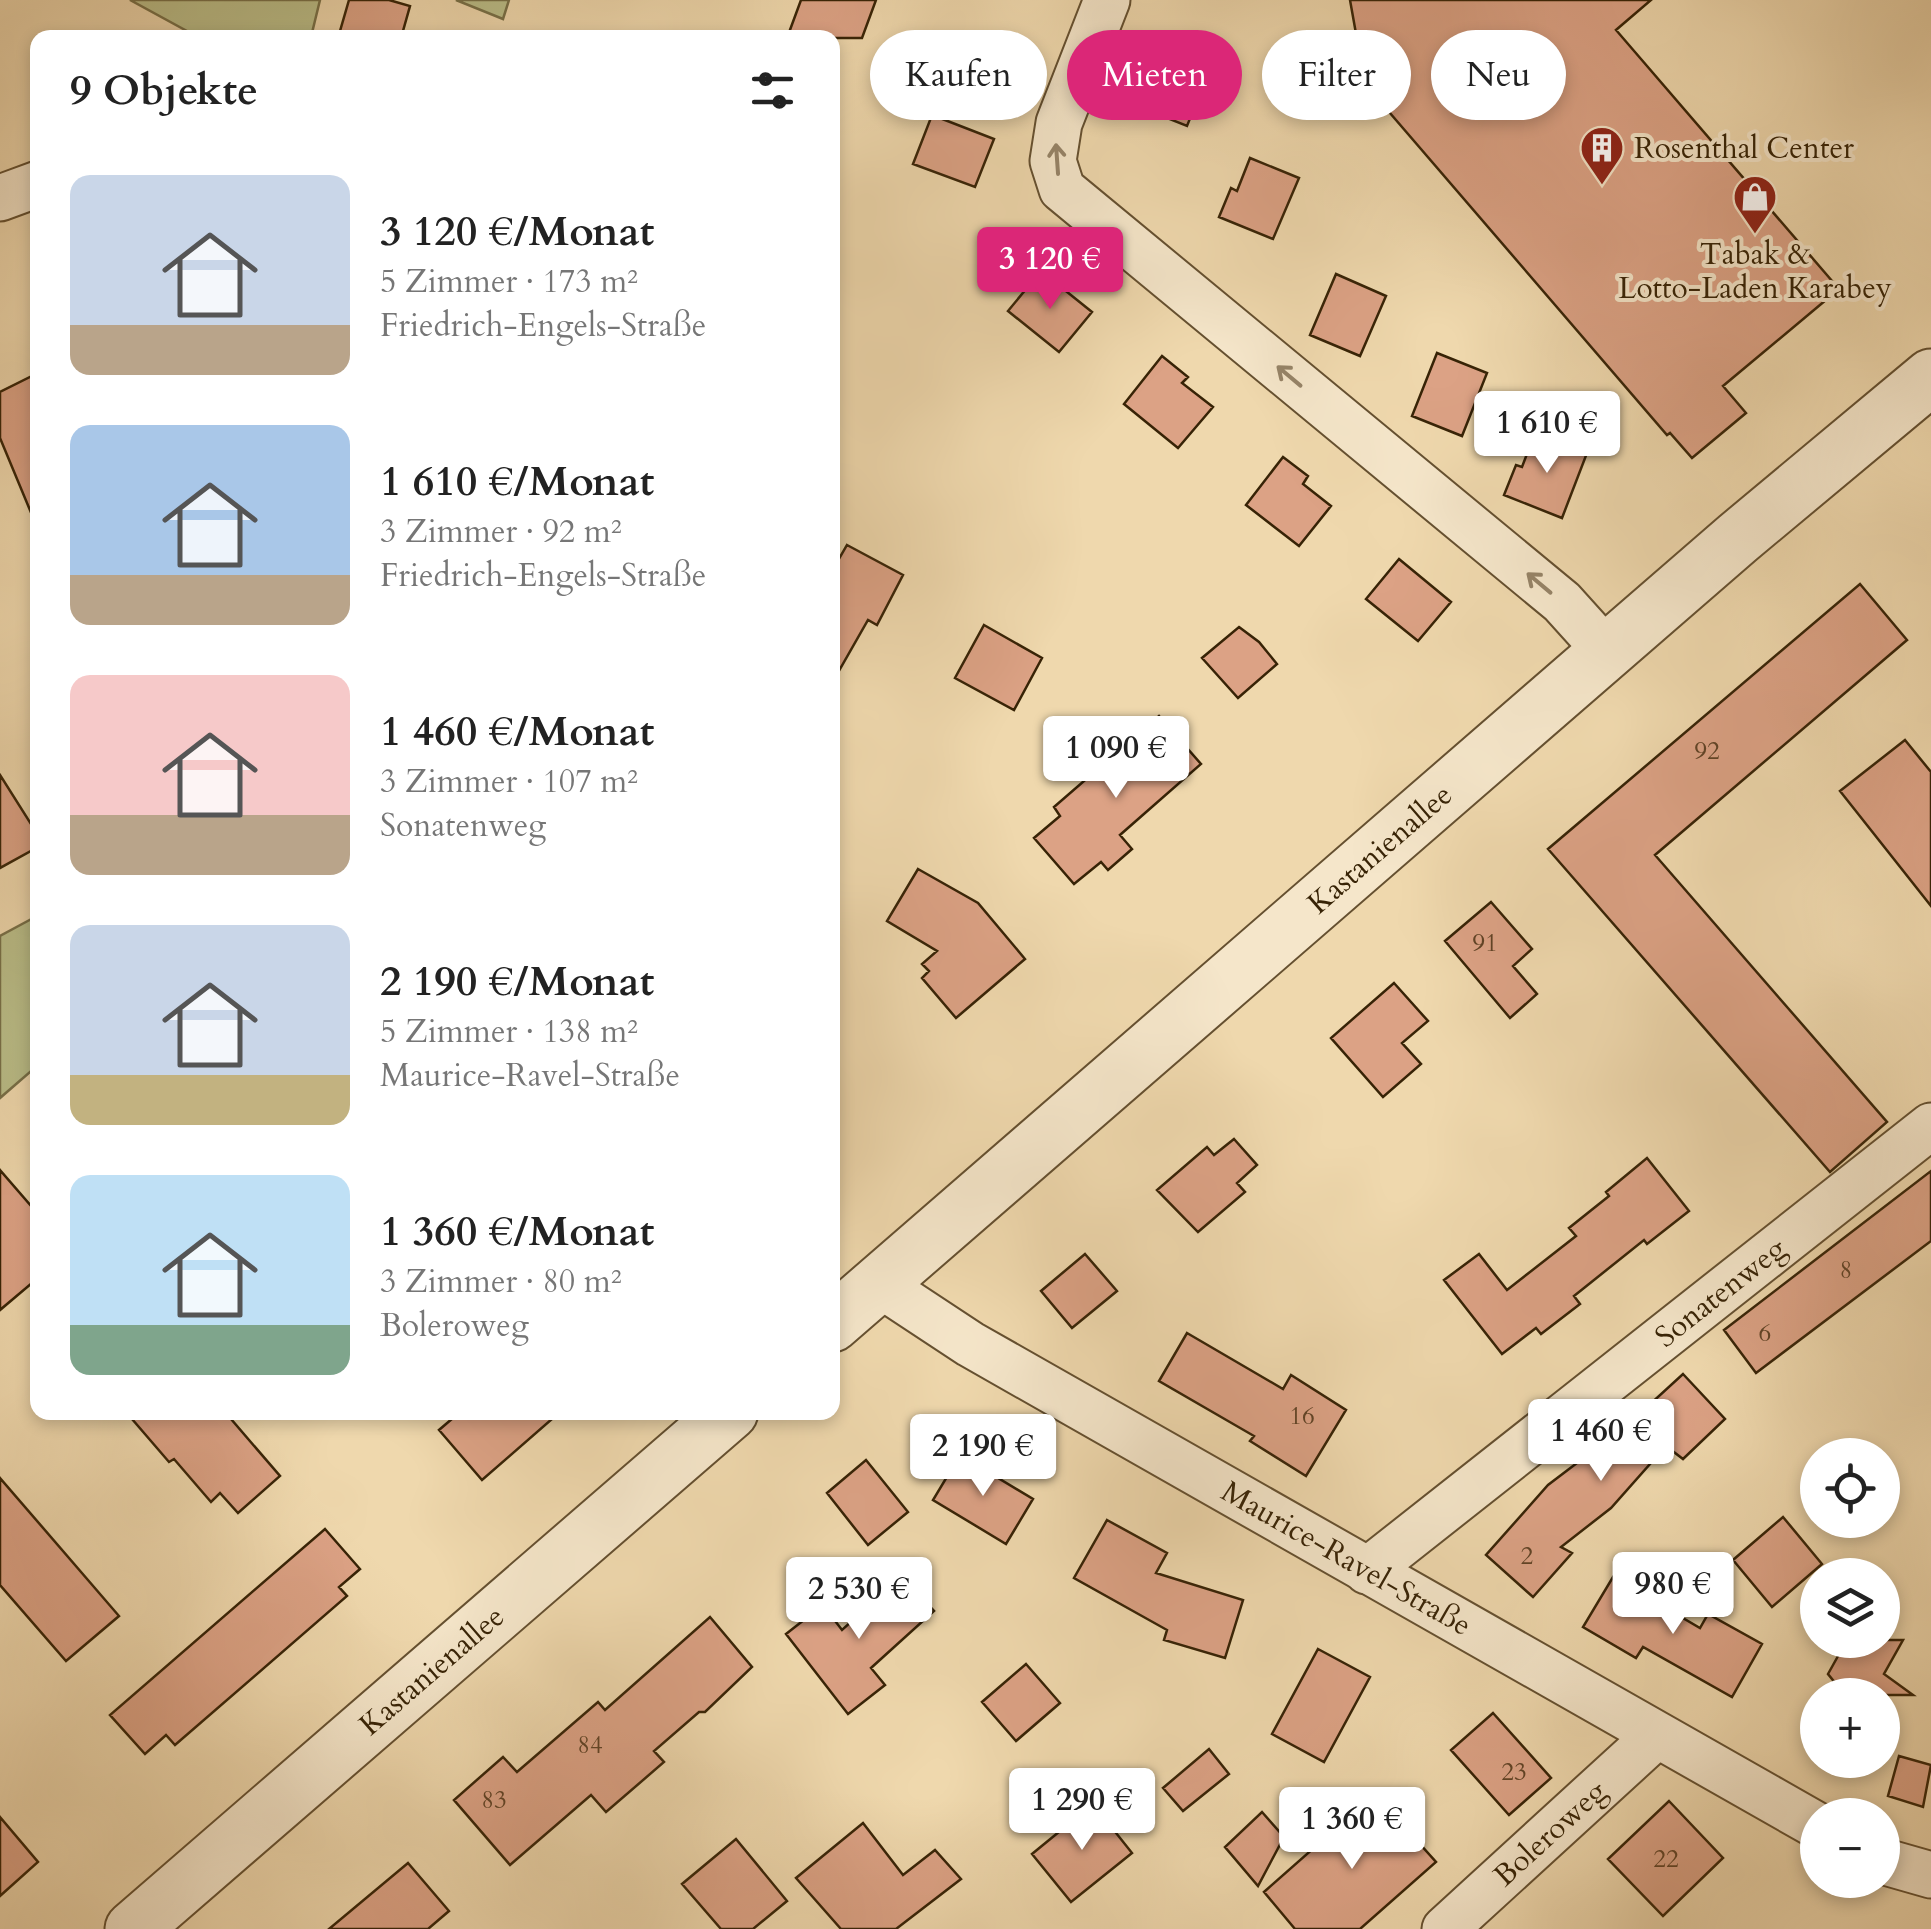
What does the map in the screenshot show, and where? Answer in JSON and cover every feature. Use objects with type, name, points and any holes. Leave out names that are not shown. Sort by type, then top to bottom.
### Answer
[{"type":"street","points":[[1107,0],[1058,123],[1053,161],[1062,188],[1562,602],[1608,653]]},
{"type":"street","points":[[0,198],[30,187]]},
{"type":"street","name":"Kastanienallee","points":[[840,1317],[1931,376]]},
{"type":"street","name":"Sonatenweg","points":[[1367,1571],[1931,1126]]},
{"type":"street","name":"Maurice-Ravel-Straße","points":[[879,1284],[970,1344],[1800,1816]]},
{"type":"street","name":"Kastanienallee","points":[[133,1929],[721,1420]]},
{"type":"street","name":"Boleroweg","points":[[1446,1929],[1656,1736]]},
{"type":"street","points":[[1900,1866],[1931,1874]]},
{"type":"green space","points":[[130,0],[320,0],[313,30],[185,30]]},
{"type":"green space","points":[[456,0],[509,0],[503,19]]},
{"type":"green space","points":[[30,920],[30,1072],[0,1098],[0,936]]},
{"type":"building","points":[[349,0],[389,0],[410,6],[403,30],[340,30]]},
{"type":"building","points":[[801,0],[876,0],[862,38],[840,38],[840,30],[790,30]]},
{"type":"building","name":"Rosenthal Center","points":[[1350,0],[1651,0],[1616,30],[1839,289],[1723,386],[1746,413],[1692,458],[1670,433],[1667,435],[1396,120],[1411,120],[1411,30],[1355,30]]},
{"type":"building","points":[[930,120],[945,120],[994,139],[975,187],[913,164]]},
{"type":"building","points":[[1250,158],[1299,178],[1273,239],[1219,217],[1231,188],[1237,191]]},
{"type":"building","points":[[1041,271],[1092,312],[1059,352],[1008,311]]},
{"type":"building","points":[[1336,274],[1386,296],[1360,356],[1310,335]]},
{"type":"building","points":[[1437,353],[1487,373],[1462,436],[1412,416]]},
{"type":"building","points":[[1162,356],[1188,377],[1182,383],[1213,407],[1178,448],[1124,404]]},
{"type":"building","points":[[30,377],[30,510],[0,438],[0,392]]},
{"type":"building","points":[[1535,433],[1587,453],[1562,518],[1504,495],[1516,465],[1522,467]]},
{"type":"building","points":[[1283,457],[1308,476],[1303,484],[1331,506],[1299,546],[1246,505]]},
{"type":"building","points":[[847,545],[903,575],[877,625],[868,620],[840,669],[840,557]]},
{"type":"building","points":[[1399,559],[1451,602],[1418,641],[1366,599]]},
{"type":"building","points":[[1860,584],[1907,640],[1655,855],[1887,1122],[1830,1172],[1548,849]]},
{"type":"building","points":[[984,625],[1042,658],[1014,710],[955,678]]},
{"type":"building","points":[[1239,627],[1259,642],[1277,664],[1238,698],[1202,658]]},
{"type":"building","points":[[1159,716],[1201,764],[1120,835],[1132,849],[1108,870],[1101,862],[1074,884],[1034,838],[1060,816],[1054,807]]},
{"type":"building","points":[[1905,740],[1931,772],[1931,906],[1840,791]]},
{"type":"building","points":[[0,775],[30,822],[30,851],[0,868]]},
{"type":"building","points":[[918,869],[978,903],[1025,959],[956,1018],[922,978],[929,971],[922,964],[937,951],[887,921]]},
{"type":"building","points":[[1491,902],[1532,949],[1513,966],[1537,994],[1510,1018],[1445,941]]},
{"type":"building","points":[[1394,983],[1428,1021],[1402,1043],[1421,1064],[1383,1097],[1331,1038]]},
{"type":"building","points":[[1234,1139],[1257,1165],[1237,1183],[1245,1192],[1198,1232],[1157,1190],[1207,1147],[1214,1155]]},
{"type":"building","points":[[1647,1158],[1689,1211],[1647,1244],[1644,1240],[1574,1296],[1580,1304],[1541,1334],[1536,1328],[1502,1354],[1444,1280],[1479,1254],[1507,1290],[1576,1236],[1569,1228]]},
{"type":"building","points":[[0,1170],[30,1205],[30,1285],[0,1310]]},
{"type":"building","points":[[1931,1171],[1931,1241],[1756,1373],[1724,1330]]},
{"type":"building","points":[[1085,1254],[1117,1291],[1072,1328],[1041,1291]]},
{"type":"building","points":[[1187,1333],[1283,1389],[1291,1375],[1346,1410],[1306,1476],[1250,1441],[1254,1436],[1159,1381]]},
{"type":"building","points":[[1683,1374],[1725,1419],[1683,1459],[1666,1446],[1611,1508],[1561,1547],[1572,1553],[1533,1597],[1486,1555],[1548,1485],[1598,1447],[1600,1450]]},
{"type":"building","points":[[133,1420],[232,1420],[280,1476],[238,1513],[220,1493],[211,1502],[174,1459],[169,1462]]},
{"type":"building","points":[[451,1420],[551,1420],[482,1480],[439,1430]]},
{"type":"building","points":[[960,1455],[1033,1499],[1006,1544],[933,1500]]},
{"type":"building","points":[[866,1460],[908,1512],[868,1545],[827,1493]]},
{"type":"building","points":[[0,1478],[119,1616],[66,1661],[0,1585]]},
{"type":"building","points":[[1783,1517],[1817,1558],[1800,1558],[1800,1583],[1772,1607],[1733,1560]]},
{"type":"building","points":[[1107,1520],[1167,1553],[1156,1573],[1243,1600],[1225,1658],[1164,1640],[1167,1630],[1074,1578]]},
{"type":"building","points":[[325,1529],[360,1569],[339,1587],[347,1596],[175,1745],[166,1735],[145,1754],[110,1715]]},
{"type":"building","points":[[902,1576],[934,1611],[871,1668],[885,1685],[848,1714],[786,1634],[823,1605],[842,1630]]},
{"type":"building","points":[[1613,1577],[1700,1628],[1708,1614],[1762,1644],[1732,1697],[1643,1647],[1636,1658],[1583,1627]]},
{"type":"building","points":[[710,1617],[752,1667],[705,1712],[699,1712],[654,1751],[664,1762],[606,1812],[591,1795],[510,1865],[454,1800],[503,1757],[517,1772],[598,1702],[605,1710]]},
{"type":"building","points":[[1318,1649],[1370,1677],[1324,1762],[1272,1734]]},
{"type":"building","points":[[1837,1658],[1893,1658],[1884,1674],[1890,1678],[1831,1678],[1828,1674]]},
{"type":"building","points":[[1026,1664],[1060,1703],[1016,1741],[982,1702]]},
{"type":"building","points":[[1493,1713],[1551,1778],[1509,1815],[1451,1750]]},
{"type":"building","points":[[1209,1749],[1229,1774],[1183,1811],[1163,1788]]},
{"type":"building","points":[[1900,1756],[1931,1765],[1923,1807],[1888,1796],[1893,1778],[1900,1778]]},
{"type":"building","points":[[1375,1794],[1436,1862],[1360,1929],[1295,1929],[1264,1892]]},
{"type":"building","points":[[1669,1801],[1723,1858],[1663,1916],[1608,1859]]},
{"type":"building","points":[[1093,1804],[1132,1853],[1071,1902],[1032,1854]]},
{"type":"building","points":[[1262,1812],[1284,1837],[1258,1886],[1225,1847]]},
{"type":"building","points":[[0,1817],[38,1862],[0,1896]]},
{"type":"building","points":[[863,1823],[903,1875],[935,1850],[961,1879],[896,1929],[841,1929],[796,1878]]},
{"type":"building","points":[[736,1839],[787,1901],[753,1929],[721,1929],[682,1884]]},
{"type":"building","points":[[408,1863],[449,1911],[428,1929],[329,1929]]},
{"type":"place","name":"Rosenthal Center","points":[[1602,186]]},
{"type":"place","name":"Tabak & Lotto-Laden Karabey","points":[[1755,235]]}]
